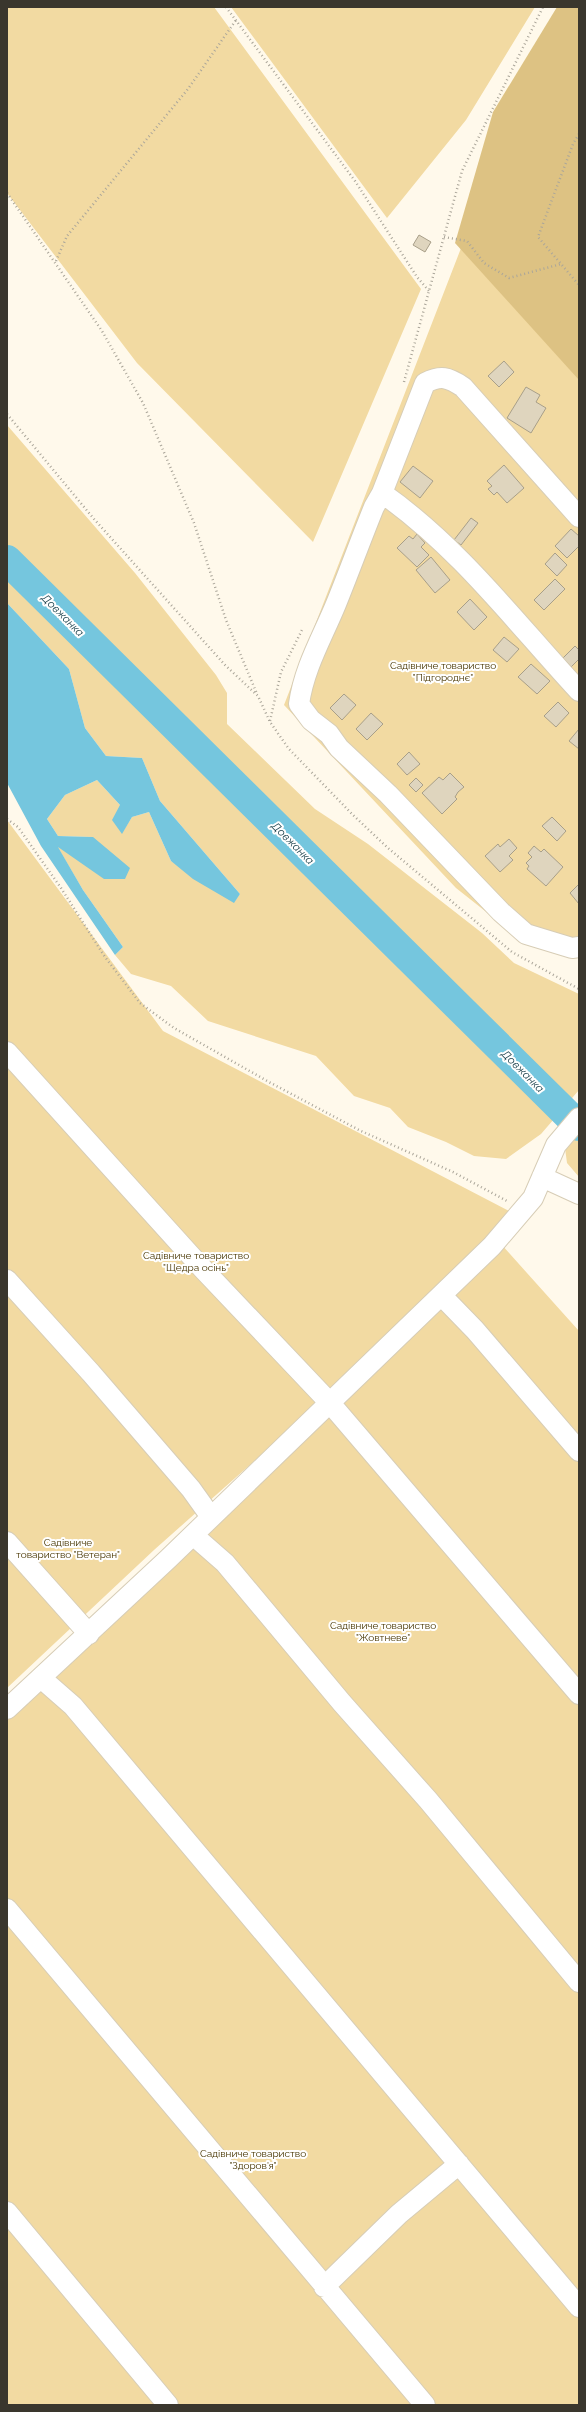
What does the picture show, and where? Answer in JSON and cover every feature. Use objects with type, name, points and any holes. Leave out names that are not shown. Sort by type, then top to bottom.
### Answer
[{"type":"street","points":[[579,517],[463,387],[449,377],[437,377],[425,383],[382,493],[374,507],[336,604],[309,663],[302,682],[299,704],[311,720],[329,734],[339,748],[388,794],[511,921],[526,934],[572,948],[579,947]]},
{"type":"street","points":[[382,493],[411,513],[489,590],[579,691]]},
{"type":"street","points":[[7,1052],[202,1268],[330,1403],[579,1694]]},
{"type":"street","points":[[7,1709],[89,1634],[211,1518],[492,1246],[533,1198],[556,1145],[573,1125]]},
{"type":"street","points":[[542,1177],[579,1194]]},
{"type":"street","points":[[7,1280],[91,1373],[191,1489],[211,1518]]},
{"type":"street","points":[[442,1296],[475,1330],[579,1451]]},
{"type":"street","points":[[193,1535],[225,1563],[279,1629],[433,1806],[579,1982]]},
{"type":"street","points":[[7,1542],[89,1634]]},
{"type":"street","points":[[41,1678],[73,1706],[579,2307]]},
{"type":"street","points":[[7,1909],[425,2405]]},
{"type":"street","points":[[324,2287],[399,2214],[459,2164]]},
{"type":"street","points":[[7,2212],[168,2405]]},
{"type":"path","points":[[226,7],[351,175],[417,277],[430,291]]},
{"type":"path","points":[[401,390],[430,291],[462,171],[543,7]]},
{"type":"path","points":[[56,262],[67,236],[188,89],[236,20]]},
{"type":"path","points":[[579,134],[573,144],[538,237],[579,285]]},
{"type":"path","points":[[7,193],[56,262],[102,331],[143,403],[194,523],[226,620],[258,696],[270,722],[289,749],[388,848],[512,952],[579,989]]},
{"type":"path","points":[[444,237],[467,241],[484,263],[509,278],[561,264]]},
{"type":"path","points":[[7,414],[94,519],[225,665],[258,696]]},
{"type":"path","points":[[270,722],[281,672],[305,625]]},
{"type":"path","points":[[7,819],[18,827],[61,888],[105,957],[140,1003],[174,1028],[269,1082],[361,1131],[453,1172],[499,1196],[521,1211]]},
{"type":"green space","points":[[7,7],[214,7],[421,289],[313,542],[137,363],[7,193]]},
{"type":"green space","points":[[231,7],[535,7],[466,120],[387,218]]},
{"type":"green space","name":"Садівниче товариство \"Підгороднє\"","points":[[463,243],[579,369],[579,940],[518,937],[456,888],[284,705]]},
{"type":"green space","points":[[7,425],[135,573],[216,675],[227,693],[227,724],[315,809],[368,844],[482,933],[514,963],[579,994],[579,1090],[541,1134],[506,1159],[474,1156],[446,1142],[408,1127],[390,1108],[354,1096],[316,1056],[208,1021],[171,986],[131,974],[115,955],[123,947],[83,890],[57,846],[93,837],[58,836],[47,819],[65,795],[97,780],[120,805],[122,833],[132,817],[149,812],[171,861],[234,902],[240,894],[160,801],[142,758],[106,756],[85,728],[69,669],[7,603]]},
{"type":"green space","name":"Садівниче товариство \"Щедра осінь\"","points":[[7,820],[163,1031],[513,1213],[466,1273],[154,1550],[7,1688]]},
{"type":"green space","points":[[579,1134],[579,1177],[567,1163],[565,1148],[573,1137]]},
{"type":"green space","points":[[501,1244],[579,1331],[579,2405],[7,2405],[7,1713]]},
{"type":"shaded area","points":[[557,7],[579,7],[579,380],[455,243],[493,112]]},
{"type":"water","points":[[7,603],[69,669],[85,728],[106,756],[142,758],[160,801],[240,894],[234,903],[193,879],[171,861],[149,812],[132,817],[122,834],[112,820],[120,805],[97,780],[65,795],[47,819],[58,836],[93,837],[130,868],[125,879],[104,879],[58,847],[83,890],[123,947],[115,955],[41,846],[7,783]]},
{"type":"building","points":[[419,235],[431,242],[425,252],[413,245]]},
{"type":"building","points":[[504,361],[514,372],[499,387],[488,376]]},
{"type":"building","points":[[526,387],[540,395],[536,402],[546,408],[531,433],[507,418]]},
{"type":"building","points":[[504,465],[524,488],[507,503],[497,492],[494,495],[488,489],[492,486],[487,481]]},
{"type":"building","points":[[413,466],[433,481],[420,498],[400,482]]},
{"type":"building","points":[[471,518],[478,523],[461,545],[454,540]]},
{"type":"building","points":[[571,529],[579,536],[579,546],[567,558],[555,546]]},
{"type":"building","points":[[417,534],[425,543],[421,547],[429,555],[417,567],[397,548],[409,536],[413,539]]},
{"type":"building","points":[[555,553],[567,565],[557,576],[545,564]]},
{"type":"building","points":[[431,557],[450,580],[435,593],[416,570]]},
{"type":"building","points":[[555,579],[565,589],[544,610],[534,600]]},
{"type":"building","points":[[470,599],[487,617],[474,630],[457,612]]},
{"type":"building","points":[[504,637],[519,649],[507,662],[493,650]]},
{"type":"building","points":[[575,646],[579,650],[579,659],[571,667],[563,658]]},
{"type":"building","points":[[531,664],[550,681],[537,694],[518,677]]},
{"type":"building","points":[[344,694],[356,705],[342,720],[330,708]]},
{"type":"building","points":[[558,702],[569,713],[556,727],[544,716]]},
{"type":"building","points":[[371,713],[383,724],[367,740],[356,729]]},
{"type":"building","points":[[579,729],[579,749],[569,741]]},
{"type":"building","points":[[409,752],[420,764],[407,775],[397,764]]},
{"type":"building","points":[[450,773],[464,787],[455,797],[457,799],[442,814],[422,793],[439,777],[443,780]]},
{"type":"building","points":[[416,778],[423,785],[416,792],[409,785]]},
{"type":"building","points":[[552,817],[566,831],[557,841],[542,826]]},
{"type":"building","points":[[509,839],[517,848],[509,856],[513,860],[500,872],[485,856],[498,844],[500,847]]},
{"type":"building","points":[[534,846],[541,852],[544,849],[563,867],[546,886],[527,869],[529,866],[526,863],[532,857],[528,853]]},
{"type":"building","points":[[579,884],[579,904],[570,893]]},
{"type":"waterway","name":"Довжанка","points":[[7,560],[579,1126]]},
{"type":"park label","name":"Садівниче товариство \"Ветеран\"","points":[[68,1548]]},
{"type":"park label","name":"Садівниче товариство \"Жовтневе\"","points":[[383,1630]]},
{"type":"park label","name":"Садівниче товариство \"Здоров'я\"","points":[[253,2158]]}]
